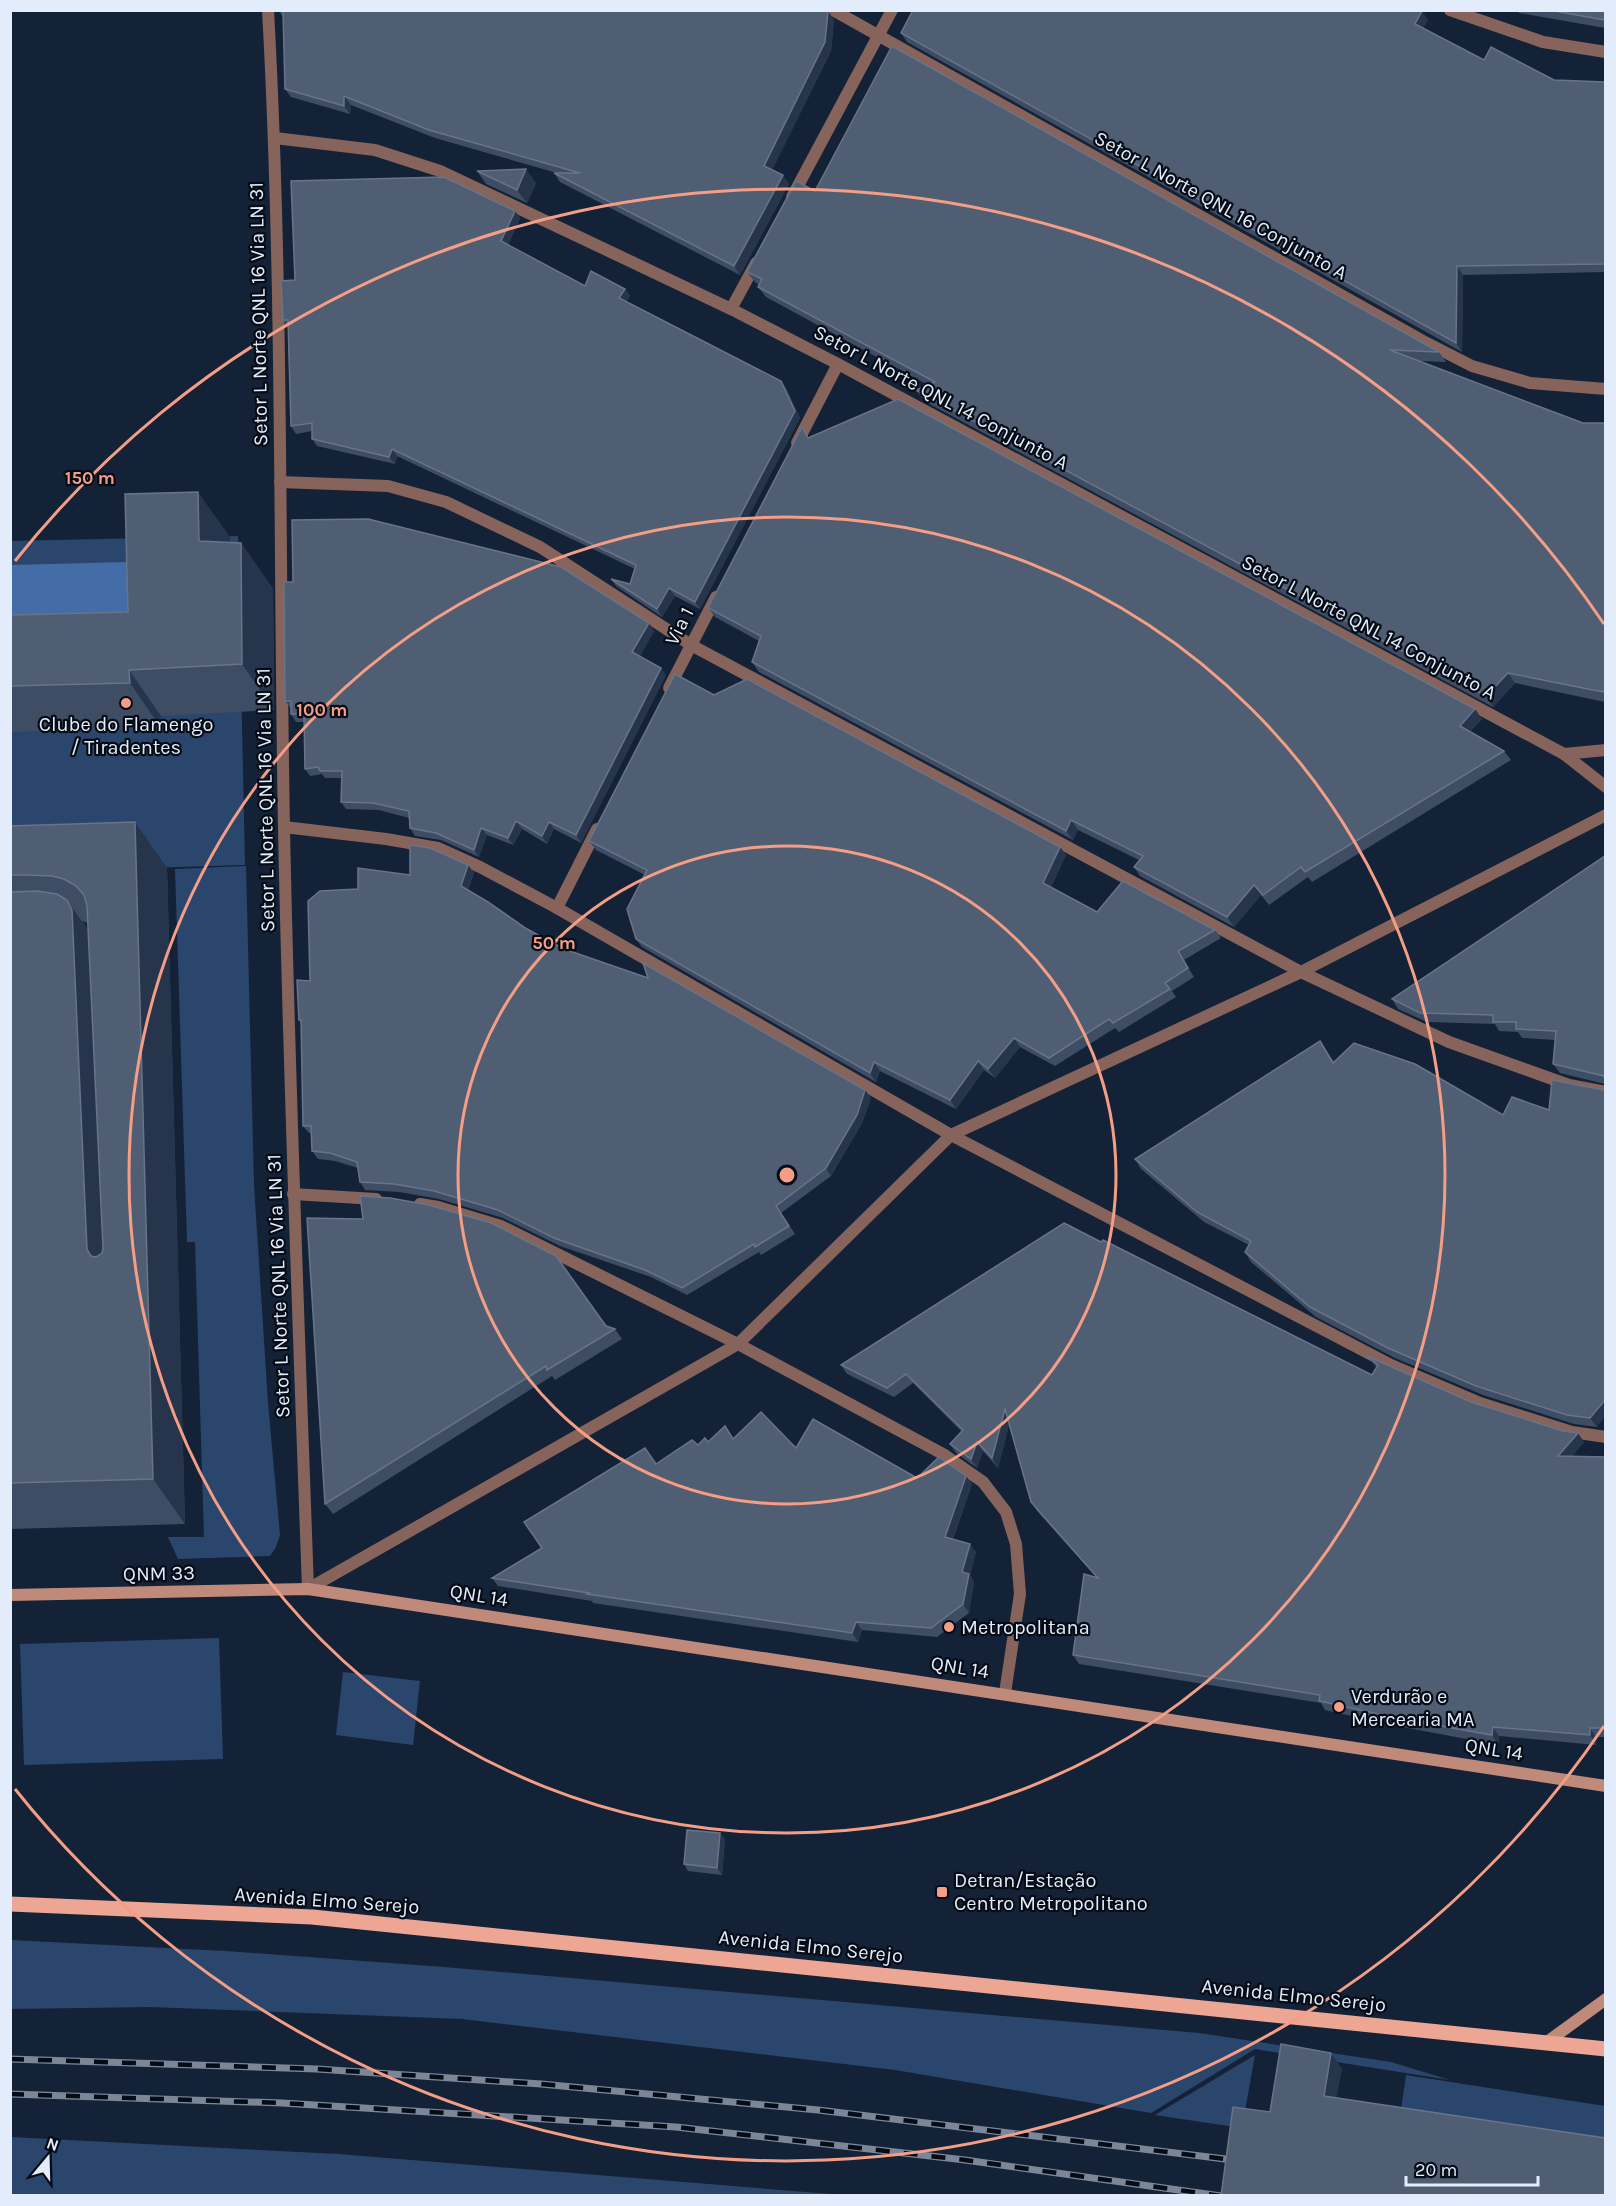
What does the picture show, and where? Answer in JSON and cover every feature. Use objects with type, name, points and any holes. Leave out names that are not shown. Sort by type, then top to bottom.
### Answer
[{"type":"main road","name":"Avenida Elmo Serejo","points":[[10,1904],[312,1917],[1605,2049]]},
{"type":"street","name":"Setor L Norte QNL 16 Via LN 31","points":[[268,10],[275,138],[284,827],[293,1194],[308,1589]]},
{"type":"street","name":"Setor L Norte QNL 16 Conjunto A","points":[[832,10],[1472,366],[1530,383],[1605,389]]},
{"type":"street","points":[[788,204],[892,10]]},
{"type":"street","points":[[1450,10],[1543,42],[1605,52]]},
{"type":"street","name":"Setor L Norte QNL 14 Conjunto A","points":[[275,138],[375,150],[441,171],[731,309],[838,364],[1564,754],[1605,787]]},
{"type":"street","points":[[731,309],[760,257]]},
{"type":"street","points":[[789,458],[838,364]]},
{"type":"street","points":[[280,482],[388,486],[446,502],[540,547],[691,645],[1301,972],[1449,1042],[1569,1085],[1605,1092]]},
{"type":"street","name":"Via 1","points":[[664,697],[723,582]]},
{"type":"street","points":[[1564,754],[1605,750]]},
{"type":"street","points":[[557,908],[605,813]]},
{"type":"street","points":[[308,1589],[738,1344],[951,1135],[1301,972],[1605,815]]},
{"type":"street","points":[[284,827],[386,838],[438,848],[480,867],[557,908],[951,1135],[1391,1365],[1480,1403],[1572,1432],[1605,1437]]},
{"type":"street","points":[[293,1194],[386,1200]]},
{"type":"street","points":[[408,1202],[438,1207],[501,1226],[738,1344],[943,1454],[983,1482],[1006,1512],[1016,1544],[1020,1594],[1005,1694]]},
{"type":"street","name":"QNM 33","points":[[10,1595],[308,1589]]},
{"type":"street","name":"QNL 14","points":[[308,1589],[1605,1786]]},
{"type":"street","points":[[1547,2042],[1605,1999]]},
{"type":"shaded area","name":"Clube do Flamengo / Tiradentes","points":[[238,536],[245,865],[11,872],[10,541]]},
{"type":"shaded area","points":[[128,562],[130,643],[11,646],[10,565]]},
{"type":"shaded area","points":[[246,866],[254,1185],[268,1403],[280,1535],[270,1556],[178,1559],[168,1537],[204,1537],[195,1242],[187,1242],[175,869]]},
{"type":"shaded area","points":[[219,1638],[223,1759],[24,1765],[20,1644]]},
{"type":"shaded area","points":[[343,1672],[420,1681],[413,1745],[336,1735]]},
{"type":"shaded area","points":[[10,1940],[226,1951],[444,1967],[1199,2033],[1391,2062],[1450,2080],[1255,2049],[1151,2113],[895,2070],[462,2019],[150,2007],[11,2009]]},
{"type":"shaded area","points":[[1255,2055],[1242,2128],[1155,2115]]},
{"type":"shaded area","points":[[1406,2075],[1605,2106],[1605,2151],[1401,2110]]},
{"type":"shaded area","points":[[11,2137],[338,2154],[843,2195],[11,2195]]},
{"type":"building","points":[[827,10],[825,42],[764,166],[783,175],[734,266],[554,173],[580,173],[429,130],[344,96],[344,106],[285,89],[283,11],[279,11]]},
{"type":"building","points":[[913,10],[1421,10],[1415,24],[1484,60],[1491,47],[1554,80],[1605,82],[1605,264],[1457,266],[1456,343],[901,33]]},
{"type":"building","points":[[1549,10],[1605,10],[1605,20]]},
{"type":"building","points":[[892,46],[1439,352],[1390,350],[1583,423],[1605,423],[1605,692],[1508,673],[1486,696],[916,390],[935,382],[758,287],[762,279],[747,272],[796,181],[815,191]]},
{"type":"building","points":[[526,169],[517,190],[477,171]]},
{"type":"building","points":[[444,177],[515,211],[501,241],[585,286],[591,271],[625,289],[619,298],[781,381],[795,411],[695,602],[669,588],[657,609],[611,579],[630,584],[636,565],[392,449],[389,457],[312,439],[312,423],[291,426],[288,320],[283,320],[281,281],[295,280],[291,181]]},
{"type":"building","points":[[898,399],[1475,709],[1460,726],[1504,751],[1305,872],[1301,867],[1263,895],[1254,885],[1227,917],[1134,867],[1143,856],[1071,820],[1066,831],[752,662],[761,636],[708,608],[802,427],[808,438]]},
{"type":"building","points":[[198,492],[199,541],[241,543],[242,664],[129,670],[130,683],[10,686],[10,615],[128,612],[125,494]]},
{"type":"building","points":[[368,519],[561,567],[649,623],[632,652],[661,668],[576,835],[549,822],[542,836],[516,821],[508,838],[481,828],[474,850],[436,833],[410,828],[409,811],[373,803],[341,802],[342,771],[320,771],[318,767],[305,769],[304,714],[291,714],[291,701],[285,701],[284,582],[293,582],[292,520]]},
{"type":"building","points":[[675,674],[714,695],[747,679],[1060,847],[1043,883],[1097,912],[1123,881],[1215,930],[1178,951],[1188,968],[1165,983],[1170,989],[1113,1023],[1109,1019],[1049,1058],[1014,1038],[988,1069],[978,1061],[950,1100],[874,1062],[870,1073],[636,939],[627,909],[647,870],[589,841]]},
{"type":"building","points":[[135,822],[153,1479],[10,1483],[10,892],[37,891],[57,894],[67,900],[72,910],[87,1249],[91,1256],[96,1257],[102,1253],[103,1248],[87,906],[84,895],[76,886],[64,879],[52,876],[10,875],[10,826]]},
{"type":"building","points":[[410,845],[430,848],[468,865],[461,886],[527,929],[564,949],[648,978],[643,963],[865,1090],[857,1115],[826,1168],[776,1206],[789,1226],[755,1247],[754,1244],[682,1288],[645,1270],[554,1238],[498,1210],[434,1191],[394,1184],[360,1182],[357,1162],[330,1153],[312,1151],[311,1126],[303,1126],[301,1020],[299,1020],[297,980],[310,981],[308,901],[320,891],[358,889],[358,868],[410,875]]},
{"type":"building","points":[[1605,856],[1605,1079],[1604,1076],[1553,1064],[1556,1031],[1516,1029],[1516,1022],[1493,1022],[1493,1015],[1420,1013],[1392,999]]},
{"type":"building","points":[[1320,1041],[1333,1063],[1354,1043],[1415,1064],[1503,1115],[1512,1097],[1549,1110],[1552,1080],[1603,1090],[1605,1086],[1605,1400],[1590,1418],[1567,1415],[1476,1386],[1388,1348],[1310,1307],[1245,1252],[1251,1241],[1197,1212],[1135,1159]]},
{"type":"building","points":[[360,1196],[390,1198],[429,1205],[491,1223],[556,1256],[606,1326],[615,1329],[547,1370],[546,1366],[325,1504],[307,1218],[363,1219]]},
{"type":"building","points":[[1064,1223],[1101,1242],[1103,1240],[1372,1375],[1378,1365],[1367,1356],[1471,1402],[1563,1431],[1578,1433],[1558,1456],[1605,1457],[1605,1728],[1590,1728],[1590,1735],[1493,1727],[1492,1735],[1401,1719],[1319,1701],[1320,1695],[1073,1655],[1084,1574],[1098,1578],[1031,1502],[1005,1409],[992,1458],[977,1442],[971,1459],[950,1444],[963,1430],[906,1374],[887,1388],[841,1365]]},
{"type":"building","points":[[761,1412],[796,1448],[813,1419],[917,1478],[939,1457],[966,1476],[945,1537],[970,1544],[962,1572],[969,1574],[963,1604],[931,1628],[856,1622],[852,1633],[492,1578],[542,1548],[524,1522],[645,1448],[656,1464],[692,1440],[698,1445],[705,1438],[708,1442],[725,1426],[733,1439]]},
{"type":"building","points":[[687,1830],[720,1833],[717,1868],[684,1864]]},
{"type":"building","points":[[1281,2044],[1331,2053],[1324,2096],[1605,2138],[1605,2196],[1221,2196],[1233,2107],[1270,2112]]},
{"type":"railway","points":[[10,2059],[317,2069],[541,2084],[818,2110],[1242,2161]]},
{"type":"railway","points":[[10,2094],[282,2103],[676,2127],[965,2160],[1221,2196]]},
{"type":"place","name":"Clube do Flamengo / Tiradentes","points":[[126,703]]},
{"type":"place","name":"Metropolitana","points":[[949,1627]]},
{"type":"place","name":"Verdurão e Mercearia MA","points":[[1339,1707]]},
{"type":"place","name":"Detran/Estação Centro Metropolitano","points":[[942,1892]]}]
